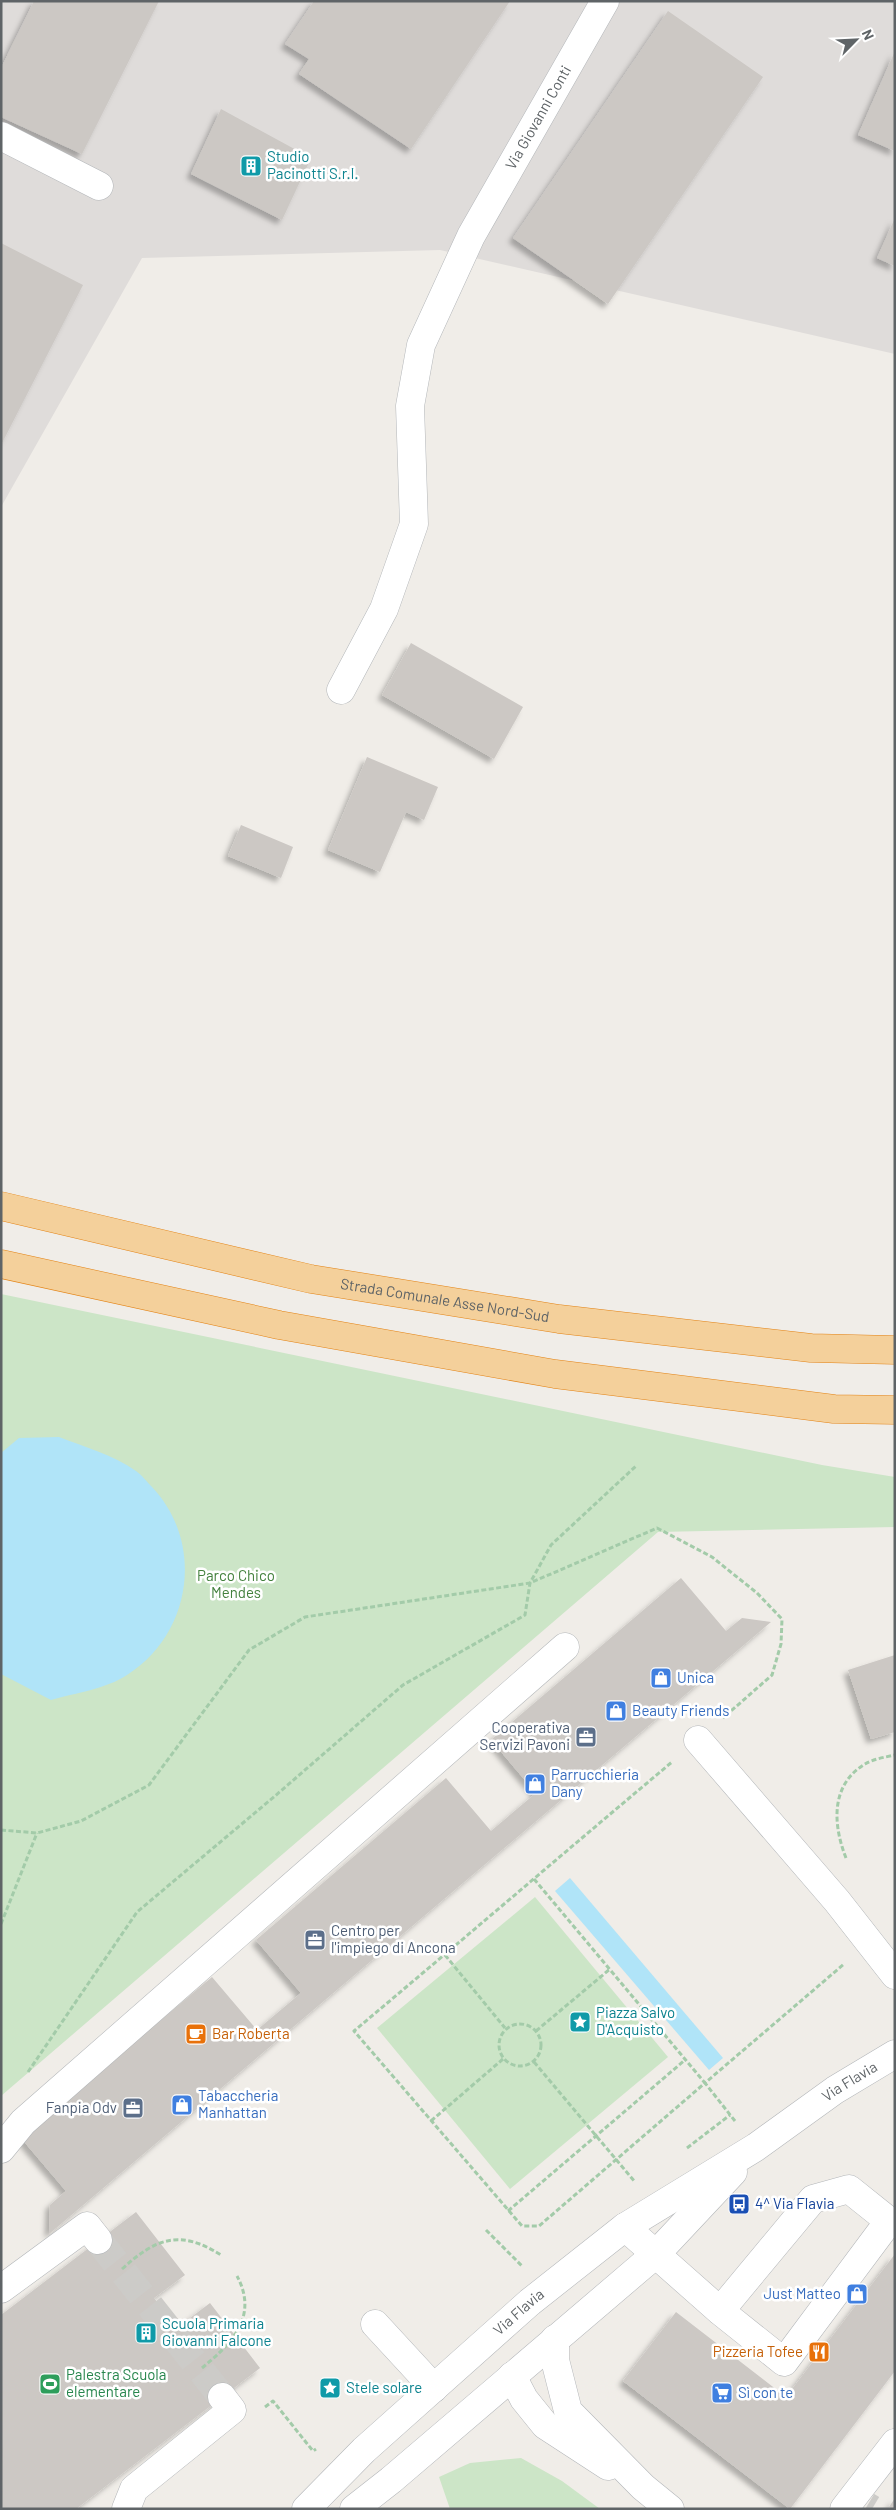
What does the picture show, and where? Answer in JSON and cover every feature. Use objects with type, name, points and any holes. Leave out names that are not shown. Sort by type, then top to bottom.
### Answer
[{"type":"highway","name":"Strada Comunale Asse Nord-Sud","points":[[1,1206],[311,1279],[559,1319],[811,1348],[895,1350]]},
{"type":"highway","points":[[1,1264],[279,1325],[555,1374],[834,1409],[895,1410]]},
{"type":"street","name":"Via Giovanni Conti","points":[[341,690],[384,609],[414,524],[410,406],[421,345],[471,236],[606,1]]},
{"type":"street","points":[[1,136],[99,186]]},
{"type":"street","points":[[1,2149],[23,2122],[566,1647]]},
{"type":"street","points":[[698,1740],[837,1901],[895,1975]]},
{"type":"street","name":"Via Flavia","points":[[306,2509],[364,2450],[530,2302],[624,2227],[756,2147],[834,2090],[895,2054]]},
{"type":"street","name":"Via Flavia","points":[[354,2509],[391,2480],[657,2253],[756,2147]]},
{"type":"street","points":[[624,2227],[657,2253],[720,2311],[784,2362],[889,2221],[849,2189],[813,2199],[720,2311]]},
{"type":"street","points":[[1,2289],[87,2226],[98,2240]]},
{"type":"street","points":[[375,2324],[434,2388]]},
{"type":"street","points":[[556,2339],[555,2360],[568,2411]]},
{"type":"street","points":[[474,2353],[568,2411],[643,2487],[670,2509]]},
{"type":"street","points":[[512,2376],[524,2399],[545,2425],[643,2487]]},
{"type":"street","points":[[126,2509],[134,2490],[244,2401]]},
{"type":"street","points":[[855,2503],[895,2443]]},
{"type":"path","points":[[25,2076],[137,1912],[403,1685],[525,1615],[530,1583],[551,1545],[636,1466]]},
{"type":"path","points":[[1,1830],[37,1833],[81,1821],[149,1786],[249,1650],[305,1617],[530,1583],[657,1528],[712,1558],[756,1593],[782,1619],[781,1644],[772,1675],[698,1740],[354,2031],[522,2226],[539,2226],[840,1968]]},
{"type":"path","points":[[847,1861],[836,1827],[837,1802],[849,1779],[865,1764],[895,1754]]},
{"type":"path","points":[[1,1924],[37,1833]]},
{"type":"path","points":[[534,1879],[705,2083],[756,2147]]},
{"type":"path","points":[[445,1955],[505,2028]]},
{"type":"path","points":[[536,2031],[610,1969]]},
{"type":"path","points":[[516,2023],[527,2024],[536,2031],[541,2041],[540,2052],[534,2062],[524,2066],[512,2066],[502,2059],[498,2048],[499,2037],[505,2028],[516,2023]]},
{"type":"path","points":[[430,2121],[502,2059]]},
{"type":"path","points":[[508,2210],[685,2060]]},
{"type":"path","points":[[534,2062],[616,2160]]},
{"type":"path","points":[[486,2230],[523,2267]]},
{"type":"path","points":[[122,2270],[136,2256],[160,2244],[180,2238],[196,2241],[221,2255]]},
{"type":"path","points":[[201,2370],[236,2338],[242,2322],[244,2306],[237,2276]]},
{"type":"path","points":[[244,2401],[314,2452]]},
{"type":"shaded area","points":[[1,1],[895,1],[895,354],[440,250],[142,258],[1,507]]},
{"type":"green space","name":"Parco Chico Mendes","points":[[1,1294],[822,1465],[895,1477],[895,1527],[658,1532],[1,2096]]},
{"type":"green space","points":[[535,1897],[668,2057],[510,2189],[377,2028]]},
{"type":"green space","points":[[521,2458],[562,2481],[600,2509],[450,2509],[439,2477],[470,2463]]},
{"type":"water","points":[[59,1437],[118,1460],[138,1473],[169,1509],[180,1534],[185,1560],[184,1587],[177,1612],[166,1636],[149,1657],[127,1675],[110,1684],[51,1700],[1,1674],[1,1453],[19,1438]]},
{"type":"water","points":[[570,1878],[723,2058],[709,2070],[555,1891]]},
{"type":"building","points":[[34,1],[159,1],[82,154],[1,117],[1,68]]},
{"type":"building","points":[[314,1],[510,1],[411,149],[299,74],[309,59],[285,44]]},
{"type":"building","points":[[668,11],[763,77],[608,304],[513,238]]},
{"type":"building","points":[[895,51],[895,151],[858,135]]},
{"type":"building","name":"Studio Pacinotti S.r.l.","points":[[221,109],[311,158],[282,220],[191,174]]},
{"type":"building","points":[[895,218],[895,266],[877,258]]},
{"type":"building","points":[[1,243],[83,285],[1,445]]},
{"type":"building","points":[[411,643],[523,707],[494,759],[382,695]]},
{"type":"building","points":[[367,757],[438,787],[424,820],[406,812],[380,872],[328,850]]},
{"type":"building","points":[[241,825],[293,847],[281,878],[228,856]]},
{"type":"building","points":[[681,1578],[726,1631],[742,1618],[771,1622],[49,2234],[50,2205],[66,2191],[21,2138],[212,1977],[257,2030],[301,1993],[256,1940],[446,1778],[491,1831],[536,1793],[491,1740]]},
{"type":"building","points":[[895,1655],[895,1732],[871,1739],[848,1670]]},
{"type":"building","points":[[136,2212],[185,2275],[154,2298],[177,2328],[210,2303],[260,2368],[76,2509],[1,2509],[1,2315]]},
{"type":"building","points":[[895,2254],[895,2371],[790,2509],[623,2381],[676,2312],[786,2397]]},
{"type":"building","points":[[895,2498],[895,2509],[891,2509],[889,2507]]},
{"type":"tunnel","points":[[98,2240],[222,2397]]},
{"type":"tunnel","points":[[867,2506],[872,2509]]},
{"type":"place","name":"Studio Pacinotti S.r.l.","points":[[251,166]]},
{"type":"place","name":"Unica","points":[[661,1678]]},
{"type":"place","name":"Beauty Friends","points":[[616,1711]]},
{"type":"place","name":"Cooperativa Servizi Pavoni","points":[[586,1737]]},
{"type":"place","name":"Parrucchieria Dany","points":[[535,1784]]},
{"type":"place","name":"Centro per l'impiego di Ancona","points":[[315,1940]]},
{"type":"place","name":"Piazza Salvo D'Acquisto","points":[[580,2022]]},
{"type":"place","name":"Bar Roberta","points":[[196,2034]]},
{"type":"place","name":"Tabaccheria Manhattan","points":[[182,2105]]},
{"type":"place","name":"Fanpia Odv","points":[[133,2108]]},
{"type":"place","name":"4^ Via Flavia","points":[[739,2204]]},
{"type":"place","name":"Just Matteo","points":[[857,2294]]},
{"type":"place","name":"Scuola Primaria Giovanni Falcone","points":[[146,2333]]},
{"type":"place","name":"Pizzeria Tofee","points":[[819,2352]]},
{"type":"place","name":"Palestra Scuola elementare","points":[[50,2384]]},
{"type":"place","name":"Stele solare","points":[[330,2388]]},
{"type":"place","name":"Sì con te","points":[[722,2393]]}]
